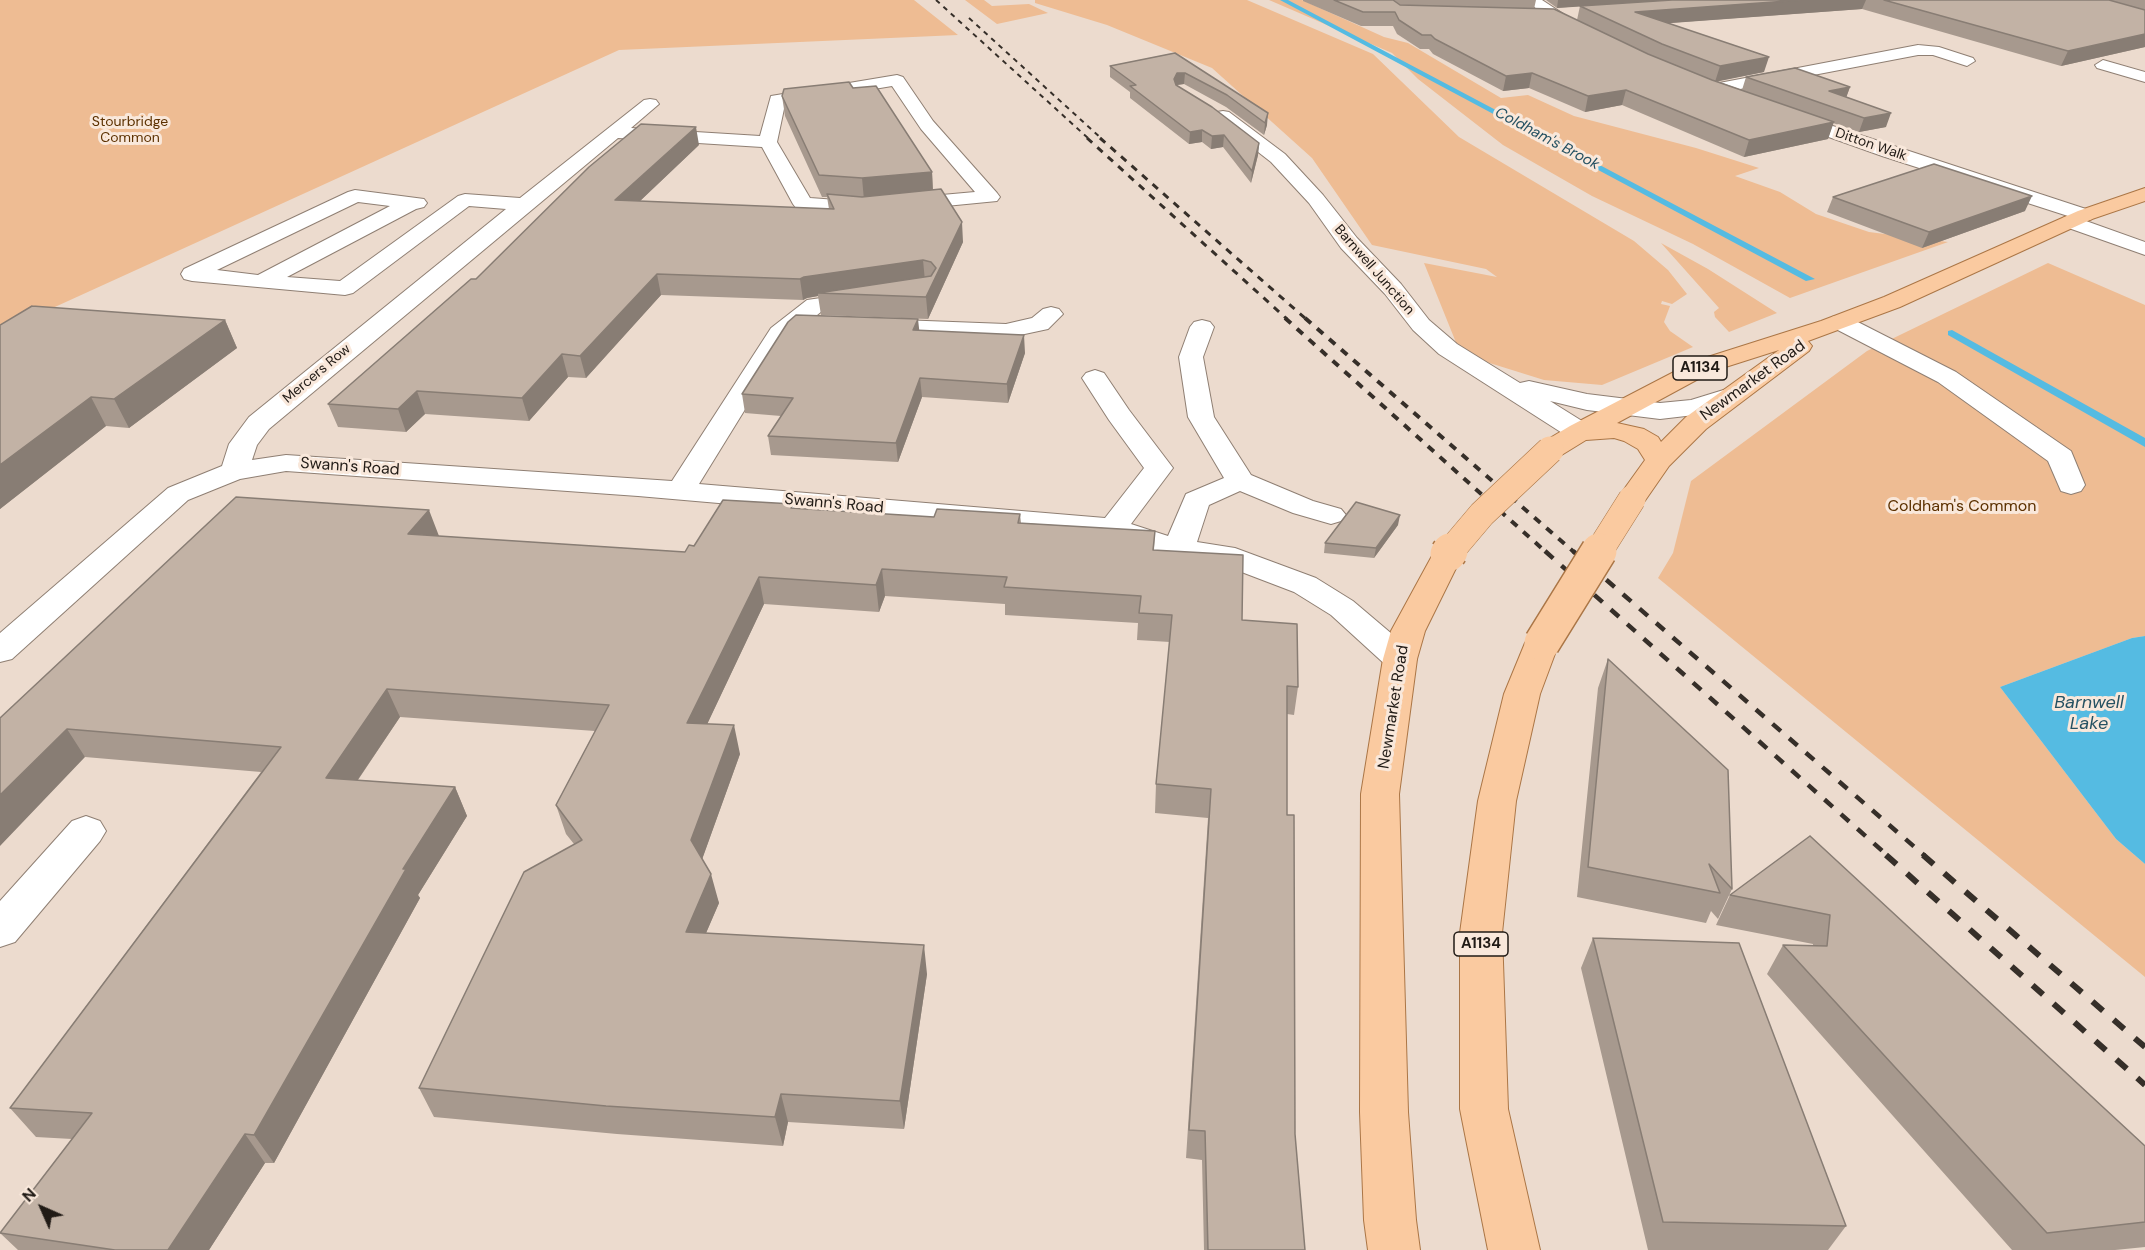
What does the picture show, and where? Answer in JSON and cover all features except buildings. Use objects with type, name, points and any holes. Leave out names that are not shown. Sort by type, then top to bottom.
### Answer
[{"type":"main road","name":"Newmarket Road","points":[[1394,1250],[1390,1220],[1384,1112],[1380,794],[1400,659],[1407,631],[1448,554],[1482,514],[1550,450],[1704,366],[1834,324],[1955,275],[2077,219],[2141,198]]},
{"type":"main road","name":"Newmarket Road","points":[[1514,1250],[1484,1109],[1481,933],[1497,801],[1522,694],[1542,643],[1659,460],[1696,423],[1730,396],[1834,324]]},
{"type":"main road","name":"A1134","points":[[1580,432],[1614,430],[1634,435],[1648,443],[1659,460]]},
{"type":"street","points":[[1533,8],[1602,40]]},
{"type":"street","points":[[1553,16],[1581,13]]},
{"type":"street","points":[[1714,89],[1918,50],[1934,50],[1967,61]]},
{"type":"street","points":[[2103,65],[2138,73]]},
{"type":"street","points":[[897,80],[927,125],[990,197],[864,208],[803,204],[768,142],[777,100],[897,80]]},
{"type":"street","points":[[1693,81],[1746,101]]},
{"type":"street","name":"Barnwell Junction","points":[[1201,102],[1278,158],[1316,199],[1349,243],[1393,289],[1421,325],[1448,349],[1580,432]]},
{"type":"street","name":"Mercers Row","points":[[236,471],[243,444],[259,423],[524,204],[650,104]]},
{"type":"street","name":"Ditton Walk","points":[[1768,109],[2077,219],[2145,249]]},
{"type":"street","points":[[615,132],[768,142]]},
{"type":"street","points":[[456,207],[355,196],[192,274],[345,288],[456,207],[465,200],[524,204]]},
{"type":"street","points":[[261,282],[412,203]]},
{"type":"street","points":[[680,490],[780,333],[815,305],[881,296]]},
{"type":"street","points":[[793,323],[1006,331],[1040,324],[1051,314]]},
{"type":"street","points":[[1834,324],[1947,376],[2061,458],[2071,485]]},
{"type":"street","points":[[1202,327],[1191,357],[1201,417],[1240,481],[1303,507],[1331,515]]},
{"type":"street","points":[[1095,378],[1118,414],[1159,468],[1113,528]]},
{"type":"street","points":[[1505,384],[1587,402],[1660,411],[1694,408],[1730,396]]},
{"type":"street","name":"Swann's Road","points":[[236,471],[286,463],[680,490],[1113,528],[1179,549],[1224,555],[1305,585],[1342,608],[1400,659]]},
{"type":"street","points":[[0,651],[178,494],[198,484],[236,471]]},
{"type":"street","points":[[1179,549],[1196,500],[1240,481]]},
{"type":"street","points":[[0,930],[86,831]]},
{"type":"green space","name":"Stourbridge Common","points":[[0,0],[914,0],[958,35],[619,50],[0,332]]},
{"type":"green space","points":[[965,0],[984,0],[992,6],[1029,4],[1048,13],[997,24]]},
{"type":"green space","points":[[1035,0],[1247,0],[1373,54],[1459,137],[1634,241],[1668,270],[1687,294],[1672,304],[1662,301],[1661,304],[1670,306],[1664,322],[1670,331],[1693,347],[1602,385],[1544,380],[1480,360],[1457,345],[1424,263],[1497,277],[1486,269],[1372,245],[1312,158],[1212,68],[1107,25],[1035,3]]},
{"type":"green space","points":[[1269,0],[1302,0],[1384,37],[1408,43],[1501,98],[1528,95],[1574,116],[1696,148],[1759,168],[1735,176],[1780,192],[1816,214],[1869,232],[1948,242],[1790,298],[1693,244],[1592,196],[1503,145],[1418,79],[1392,53]]},
{"type":"green space","points":[[1661,243],[1708,269],[1777,313],[1729,332],[1715,317],[1714,312],[1719,308]]},
{"type":"green space","name":"Coldham's Common","points":[[2048,263],[2145,305],[2145,636],[2132,638],[2000,687],[2116,839],[2145,864],[2145,977],[1658,578],[1673,553],[1691,481],[1867,351]]},
{"type":"water","name":"Barnwell Lake","points":[[2145,636],[2145,864],[2116,839],[2000,687],[2132,638]]},
{"type":"waterway","name":"Coldham's Brook","points":[[1283,0],[1810,279]]},
{"type":"waterway","points":[[1952,333],[2145,443]]},
{"type":"railway","points":[[936,0],[1089,139]]},
{"type":"railway","points":[[969,18],[1102,139]]},
{"type":"railway","points":[[1087,138],[1287,319]]},
{"type":"railway","points":[[1100,138],[1306,319]]},
{"type":"railway","points":[[1285,318],[1547,553]]},
{"type":"railway","points":[[1305,318],[1575,553]]},
{"type":"railway","points":[[1545,551],[1888,856]]},
{"type":"railway","points":[[1573,551],[1925,856]]},
{"type":"railway","points":[[1886,855],[2145,1085]]},
{"type":"railway","points":[[1923,855],[2145,1047]]}]
